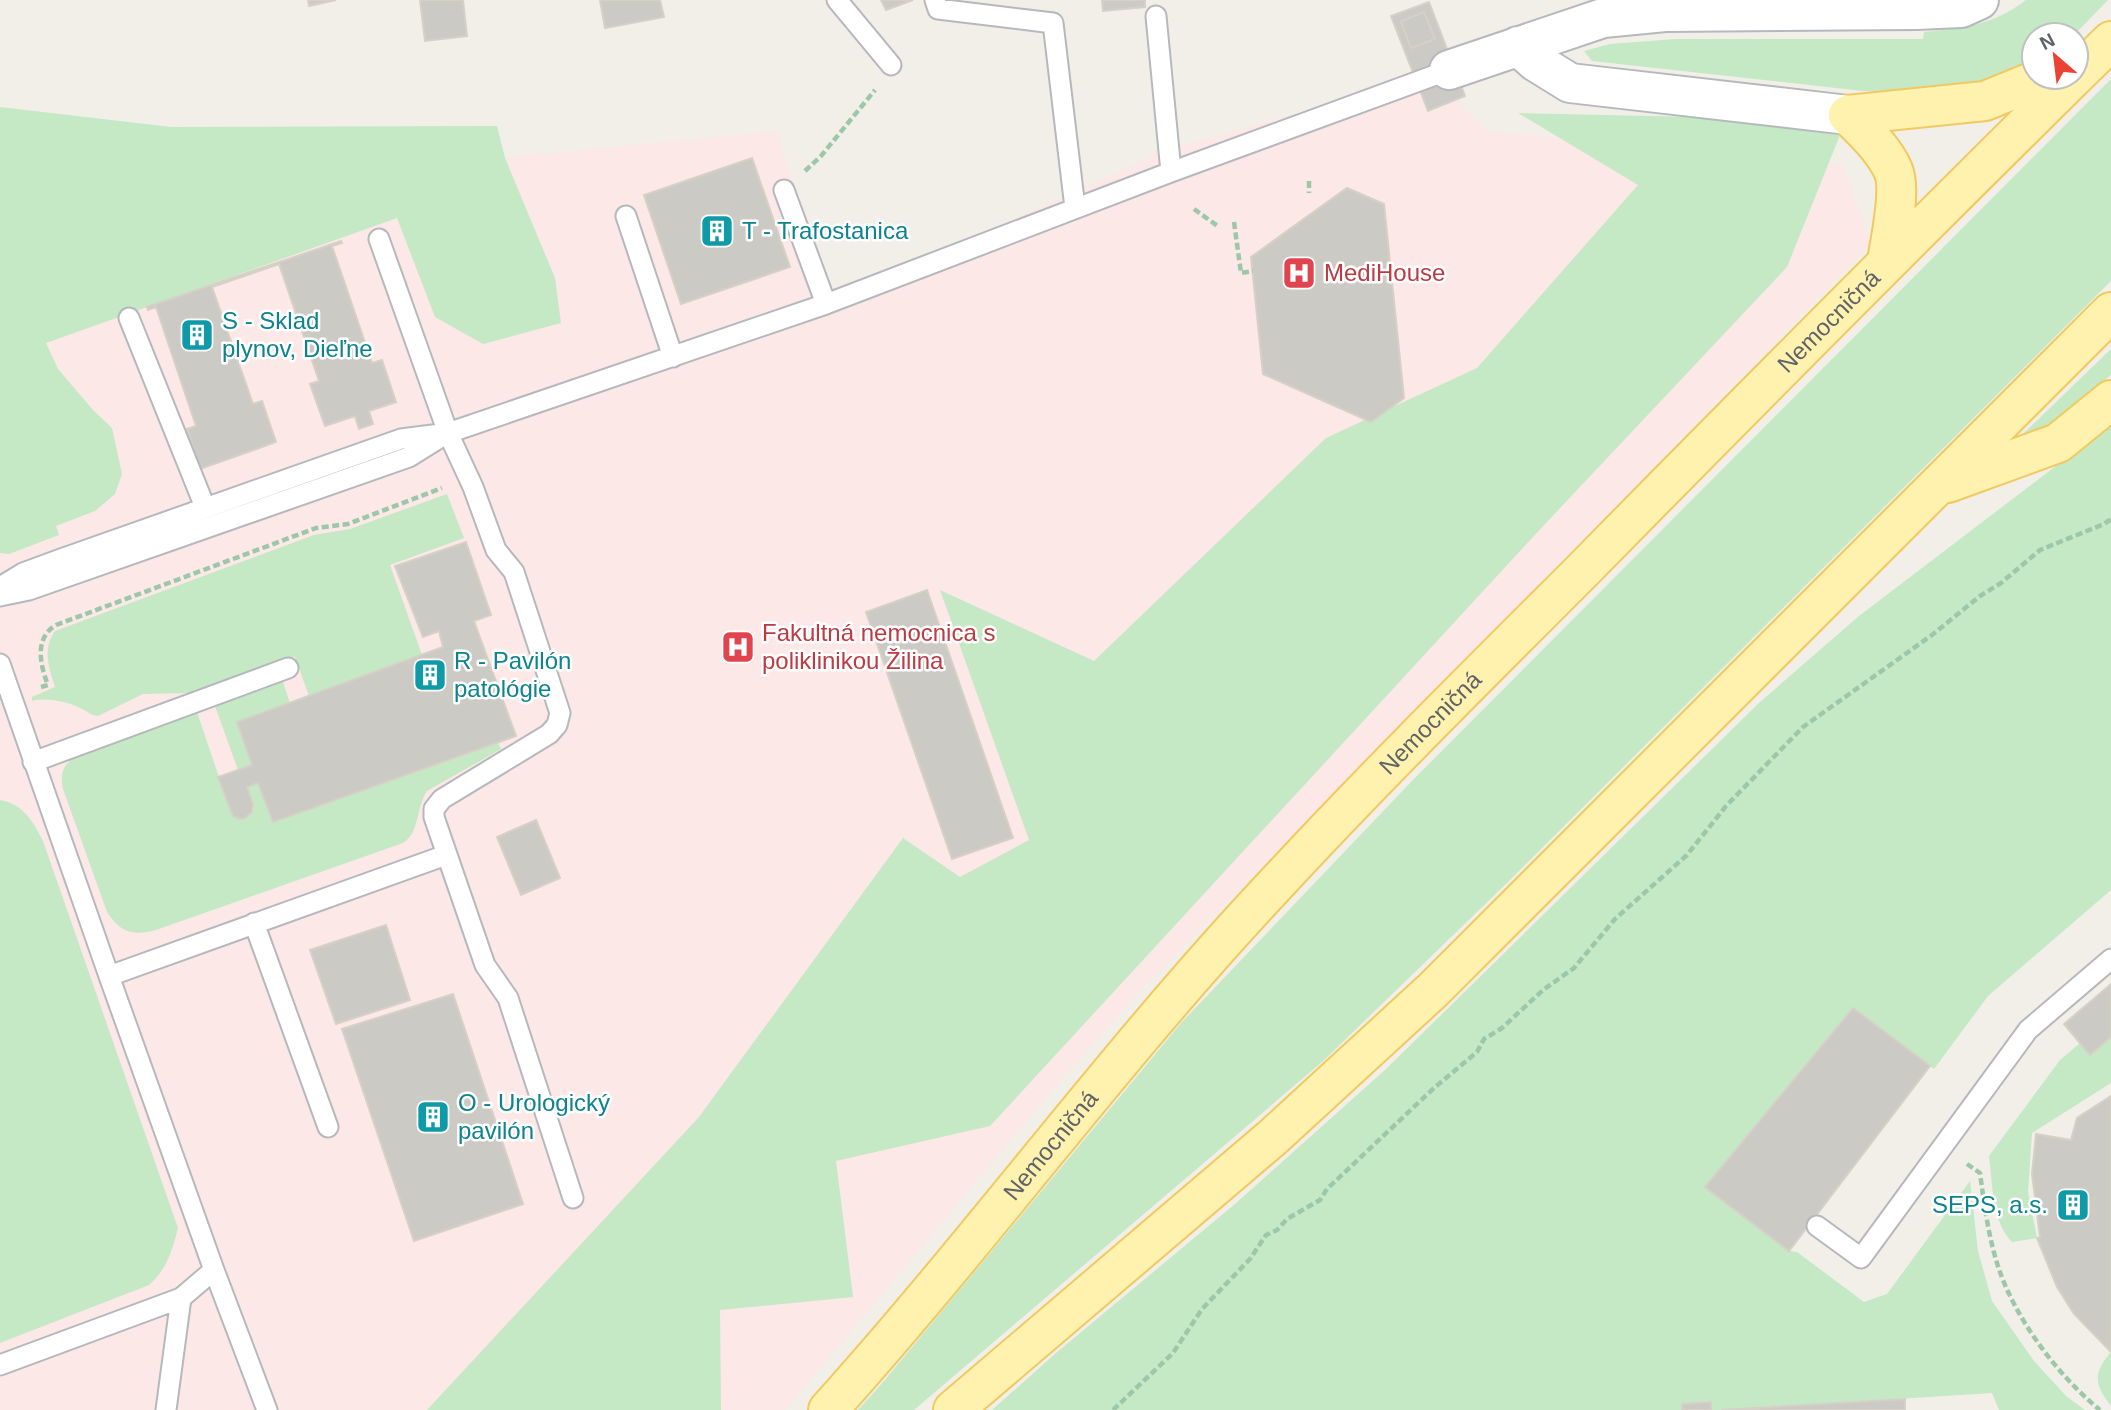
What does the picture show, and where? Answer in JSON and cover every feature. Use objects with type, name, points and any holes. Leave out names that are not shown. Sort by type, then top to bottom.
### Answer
[{"type":"main road","points":[[1848,115],[1985,101],[2020,87]]},
{"type":"main road","name":"Nemocničná","points":[[828,1410],[930,1293],[1165,1006],[1273,886],[1397,757],[2059,91]]},
{"type":"main road","points":[[1848,115],[1875,142],[1894,172],[1896,203],[1887,262]]},
{"type":"main road","points":[[953,1410],[1273,1137],[1433,990],[2111,312]]},
{"type":"main road","points":[[1936,488],[2058,443],[2111,400]]},
{"type":"street","points":[[1450,71],[1603,18],[1665,12],[1961,8],[1979,0]]},
{"type":"street","points":[[1518,46],[1536,62],[1570,83],[1848,115]]},
{"type":"lane","points":[[837,0],[886,74]]},
{"type":"lane","points":[[935,0],[938,9],[1054,23],[1075,208]]},
{"type":"lane","points":[[1156,16],[1171,172]]},
{"type":"lane","points":[[0,587],[23,573],[401,439],[448,433],[826,304],[1171,172],[1450,71]]},
{"type":"lane","points":[[784,190],[826,304]]},
{"type":"lane","points":[[626,216],[673,357]]},
{"type":"lane","points":[[379,239],[448,433],[496,550],[514,572],[560,713],[557,725],[539,741],[437,803],[434,817],[485,965],[508,998],[573,1198]]},
{"type":"lane","points":[[129,318],[205,507]]},
{"type":"lane","points":[[0,596],[29,590],[409,457],[448,433]]},
{"type":"lane","points":[[0,664],[108,976],[267,1410]]},
{"type":"lane","points":[[33,762],[288,668]]},
{"type":"lane","points":[[108,976],[446,855]]},
{"type":"lane","points":[[254,923],[328,1127]]},
{"type":"lane","points":[[1817,1226],[1861,1258],[2028,1030],[2111,959]]},
{"type":"lane","points":[[0,1365],[181,1298],[214,1270]]},
{"type":"lane","points":[[166,1410],[181,1298]]},
{"type":"path","points":[[821,156],[886,74]]},
{"type":"path","points":[[1309,181],[1309,193]]},
{"type":"path","points":[[1194,209],[1219,227]]},
{"type":"path","points":[[1234,222],[1241,273],[1253,271]]},
{"type":"path","points":[[10,698],[48,685],[40,665],[40,656],[48,629],[56,625],[316,528],[348,524],[468,478]]},
{"type":"path","points":[[1113,1410],[1173,1353],[1202,1309],[1250,1259],[1266,1235],[1320,1200],[1327,1189],[1433,1088],[1477,1052],[1484,1040],[1502,1028],[1543,990],[1574,968],[1615,919],[1687,855],[1726,806],[1802,727],[1932,635],[2040,550],[2111,519]]},
{"type":"path","points":[[1943,1146],[1980,1173],[1986,1218],[1997,1265],[2020,1316],[2053,1362],[2100,1410]]},
{"type":"shaded area","name":"Fakultná nemocnica s poliklinikou Žilina","points":[[1434,76],[1487,131],[1843,165],[1871,244],[1142,989],[1058,1083],[785,1410],[0,1410],[0,207],[777,131],[827,304],[1169,149]]},
{"type":"green space","points":[[2026,0],[2108,0],[2088,21],[2020,21],[2020,68],[1979,84],[1925,92],[1863,91],[1592,61],[1584,51],[1610,44],[1676,39],[1923,39],[1924,32],[1978,24]]},
{"type":"green space","points":[[2111,79],[2111,281],[1508,882],[1322,1062],[914,1410],[858,1410],[1182,1022],[1411,782]]},
{"type":"green space","points":[[0,107],[171,127],[497,126],[505,158],[555,278],[561,323],[483,344],[435,317],[397,218],[46,343],[58,369],[112,428],[122,474],[115,494],[95,511],[56,526],[59,535],[9,554],[0,553]]},
{"type":"green space","points":[[1518,113],[1696,117],[1840,135],[1787,267],[1545,524],[990,1126],[836,1161],[853,1297],[720,1310],[721,1410],[427,1410],[699,1117],[903,838],[960,877],[1029,840],[940,590],[1094,661],[1326,438],[1477,368],[1638,185]]},
{"type":"green space","points":[[2111,349],[2111,375],[1997,467],[1994,462]]},
{"type":"green space","points":[[2111,424],[2111,890],[1988,996],[1934,1069],[1852,1008],[1705,1187],[1789,1251],[1797,1252],[1864,1302],[1887,1294],[1970,1181],[1978,1251],[1992,1301],[2034,1361],[2066,1396],[2085,1410],[1999,1410],[1992,1393],[1721,1410],[1711,1410],[1711,1402],[1682,1404],[1682,1410],[992,1410],[1235,1204],[1385,1070],[1760,702],[1859,616]]},
{"type":"green space","points":[[447,494],[464,538],[390,565],[422,655],[309,696],[295,657],[193,693],[143,694],[98,716],[64,702],[32,701],[32,697],[55,687],[48,652],[55,631],[314,535],[350,529]]},
{"type":"green space","points":[[283,682],[290,703],[237,722],[252,765],[238,770],[215,706]]},
{"type":"green space","points":[[197,712],[231,813],[240,819],[249,816],[254,809],[247,787],[258,783],[273,822],[498,743],[501,749],[427,791],[412,833],[403,843],[156,930],[140,933],[128,931],[117,925],[107,912],[63,789],[63,772],[73,758]]},
{"type":"green space","points":[[0,800],[21,809],[43,841],[178,1228],[165,1266],[149,1285],[0,1343]]},
{"type":"green space","points":[[2111,1037],[2111,1083],[2032,1133],[2028,1192],[2037,1238],[2012,1242],[1997,1213],[1989,1156],[2060,1060],[2080,1043],[2090,1055]]},
{"type":"green space","points":[[2110,1353],[2111,1406],[2101,1391],[2098,1379],[2098,1373]]},
{"type":"building","points":[[308,0],[336,0],[309,6]]},
{"type":"building","points":[[420,0],[463,0],[467,36],[425,41]]},
{"type":"building","points":[[600,0],[660,0],[664,17],[605,28]]},
{"type":"building","points":[[881,0],[913,0],[886,10]]},
{"type":"building","points":[[1102,0],[1145,0],[1145,7],[1103,11]]},
{"type":"building","points":[[1429,2],[1465,96],[1428,111],[1391,16]]},
{"type":"building","points":[[1424,12],[1435,39],[1411,48],[1401,21]]},
{"type":"building","name":"T - Trafostanica","points":[[752,158],[790,267],[681,304],[644,195]]},
{"type":"building","points":[[1347,188],[1384,204],[1404,398],[1371,422],[1263,374],[1251,257]]},
{"type":"building","name":"S - Sklad plynov, Dieľne","points":[[341,241],[342,243],[332,246],[372,363],[382,360],[396,402],[369,411],[373,424],[359,429],[355,416],[325,426],[310,384],[319,381],[279,264],[212,287],[253,404],[262,401],[276,442],[200,469],[187,429],[196,426],[156,307],[148,310],[147,307]]},
{"type":"building","name":"R - Pavilón patológie","points":[[466,542],[491,615],[474,621],[516,736],[273,822],[258,783],[247,787],[253,804],[252,812],[245,818],[233,816],[218,777],[252,765],[237,722],[443,647],[439,631],[423,637],[395,566]]},
{"type":"building","points":[[927,590],[1013,838],[952,859],[866,612]]},
{"type":"building","points":[[536,820],[560,878],[521,895],[497,837]]},
{"type":"building","points":[[386,925],[410,1000],[336,1024],[310,950]]},
{"type":"building","points":[[2111,984],[2111,1037],[2090,1055],[2064,1024]]},
{"type":"building","name":"O - Urologický pavilón","points":[[453,994],[523,1204],[414,1241],[342,1029]]},
{"type":"building","points":[[1853,1008],[1930,1066],[1789,1251],[1705,1187]]},
{"type":"building","name":"SEPS, a.s.","points":[[2111,1096],[2111,1352],[2074,1314],[2057,1287],[2037,1238],[2040,1237],[2032,1174],[2036,1134],[2071,1140],[2077,1118]]},
{"type":"building","points":[[1905,1399],[1905,1410],[1721,1410]]},
{"type":"building","points":[[1711,1402],[1711,1410],[1682,1410],[1682,1404]]},
{"type":"place","name":"T - Trafostanica","points":[[717,231]]},
{"type":"place","name":"MediHouse","points":[[1299,273]]},
{"type":"place","name":"S - Sklad plynov, Dieľne","points":[[197,335]]},
{"type":"place","name":"Fakultná nemocnica s poliklinikou Žilina","points":[[738,647]]},
{"type":"place","name":"R - Pavilón patológie","points":[[430,675]]},
{"type":"place","name":"O - Urologický pavilón","points":[[433,1117]]},
{"type":"place","name":"SEPS, a.s.","points":[[2073,1205]]}]
